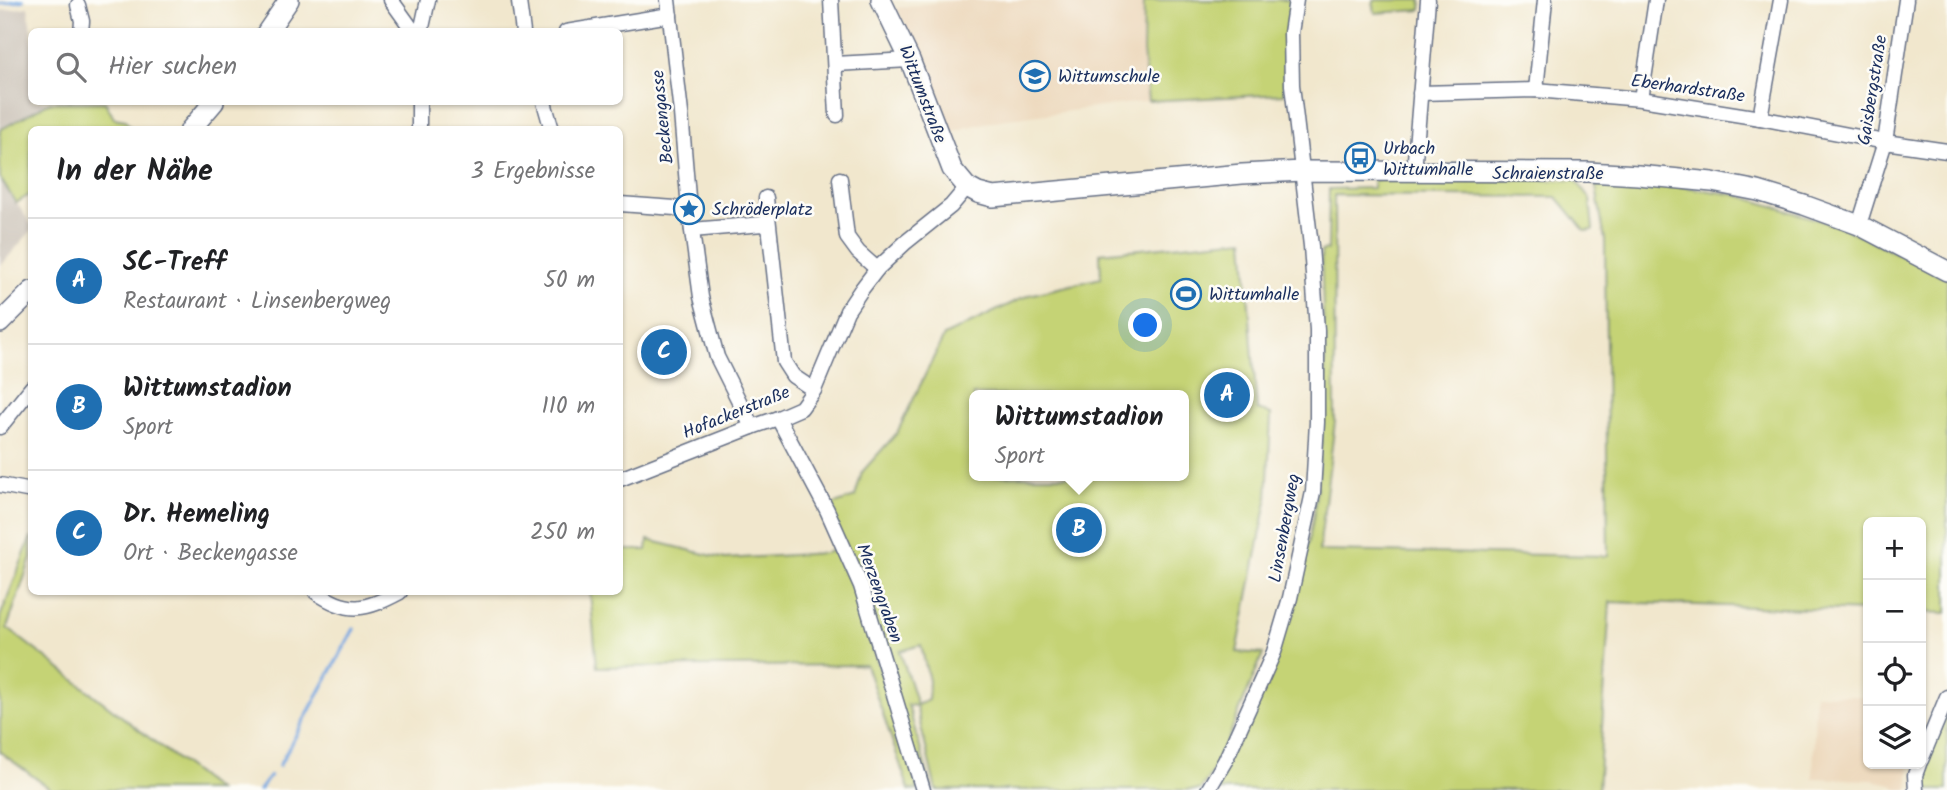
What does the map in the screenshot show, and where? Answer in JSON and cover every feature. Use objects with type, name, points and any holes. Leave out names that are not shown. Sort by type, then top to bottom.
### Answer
[{"type":"street","points":[[270,28],[289,0]]},
{"type":"street","points":[[391,0],[411,28]]},
{"type":"street","points":[[422,28],[428,0]]},
{"type":"street","points":[[831,0],[837,115]]},
{"type":"street","name":"Wittumstraße","points":[[881,0],[910,60],[952,169],[967,187]]},
{"type":"street","name":"Linsenbergweg","points":[[1208,790],[1225,761],[1274,652],[1290,598],[1312,492],[1317,422],[1317,330],[1311,246],[1292,85],[1291,33],[1296,0]]},
{"type":"street","points":[[1414,172],[1428,0]]},
{"type":"street","points":[[1536,90],[1545,0]]},
{"type":"street","points":[[1641,99],[1656,0]]},
{"type":"street","points":[[1760,118],[1781,0]]},
{"type":"street","name":"Gaisbergstraße","points":[[1859,225],[1885,142],[1906,0]]},
{"type":"street","points":[[80,2],[81,28]]},
{"type":"street","points":[[519,2],[522,28]]},
{"type":"street","points":[[582,28],[669,7]]},
{"type":"street","name":"Beckengasse","points":[[669,7],[689,209],[701,297],[717,357],[752,427]]},
{"type":"street","points":[[835,64],[910,60]]},
{"type":"street","name":"Eberhardstraße","points":[[1420,93],[1536,90],[1641,99],[1947,151]]},
{"type":"street","points":[[193,126],[211,105]]},
{"type":"street","points":[[419,105],[419,126]]},
{"type":"street","points":[[545,105],[551,126]]},
{"type":"street","name":"Schraienstraße","points":[[967,187],[993,197],[1242,174],[1303,171],[1638,174],[1712,182],[1758,191],[1804,205],[1859,225],[1947,271]]},
{"type":"street","points":[[840,179],[847,237],[858,252],[877,269]]},
{"type":"street","name":"Hofackerstraße","points":[[623,478],[801,408],[814,390],[847,311],[877,269],[951,206],[967,187]]},
{"type":"street","points":[[766,198],[784,362],[793,376],[814,390]]},
{"type":"street","points":[[623,204],[689,209]]},
{"type":"street","points":[[692,230],[762,224],[768,227]]},
{"type":"street","points":[[0,323],[28,295]]},
{"type":"street","points":[[0,427],[28,392]]},
{"type":"street","name":"Merzengraben","points":[[778,418],[827,510],[861,586],[923,790]]},
{"type":"street","points":[[0,485],[28,490]]},
{"type":"street","points":[[322,595],[346,607],[363,608],[394,595]]},
{"type":"street","points":[[1926,748],[1947,697]]},
{"type":"street","points":[[1916,790],[1917,769]]},
{"type":"shaded area","name":"Wittumschule","points":[[954,0],[1143,0],[1143,51],[1148,101],[1000,120],[967,127],[943,136],[916,47],[897,8]]},
{"type":"shaded area","points":[[28,7],[31,28],[28,28],[28,105],[45,105],[0,130],[0,11]]},
{"type":"shaded area","points":[[0,178],[28,220],[28,234],[0,266]]},
{"type":"shaded area","points":[[1815,694],[1863,697],[1863,769],[1910,769],[1908,790],[1898,790],[1892,784],[1872,780],[1813,778]]},
{"type":"green space","points":[[1291,0],[1284,44],[1284,94],[1148,101],[1143,51],[1144,2]]},
{"type":"green space","points":[[1373,0],[1422,0],[1421,10],[1375,13]]},
{"type":"green space","points":[[45,105],[107,105],[114,118],[125,120],[130,126],[28,126],[28,196],[16,203],[0,178],[0,130]]},
{"type":"green space","points":[[1373,180],[1576,180],[1590,199],[1593,230],[1585,231],[1557,197],[1334,195],[1335,421],[1319,551],[1608,556],[1605,240],[1595,181],[1673,185],[1737,195],[1845,228],[1947,278],[1947,613],[1926,612],[1926,517],[1863,517],[1863,611],[1610,602],[1598,790],[1213,790],[1294,607],[1307,551],[1314,513],[1326,398],[1321,251],[1328,250],[1329,189],[1373,188]]},
{"type":"green space","points":[[1244,239],[1257,410],[1271,414],[1267,501],[1237,652],[1263,654],[1218,763],[1200,790],[936,790],[916,706],[908,705],[932,790],[925,790],[829,506],[855,497],[862,472],[897,433],[944,336],[1029,295],[1101,278],[1100,253]],"holes":[[[921,645],[929,681],[928,700],[917,705],[900,651]]]},
{"type":"green space","points":[[648,540],[725,559],[825,553],[838,549],[853,584],[918,790],[909,790],[866,665],[597,667],[590,595],[623,595],[623,550],[647,550]]},
{"type":"green space","points":[[28,545],[28,567],[7,628],[217,790],[52,790],[0,752],[0,617]]},
{"type":"green space","points":[[1947,710],[1947,790],[1920,790],[1926,758]]},
{"type":"waterway","points":[[0,4],[23,0]]},
{"type":"waterway","points":[[279,766],[354,629]]},
{"type":"waterway","points":[[259,790],[270,776]]},
{"type":"place","name":"Wittumschule","points":[[1035,76]]},
{"type":"place","name":"Urbach Wittumhalle","points":[[1360,158]]},
{"type":"place","name":"Schröderplatz","points":[[689,209]]},
{"type":"place","name":"Wittumhalle","points":[[1186,294]]},
{"type":"place","name":"Dr. Hemeling","points":[[664,352]]},
{"type":"place","name":"SC-Treff","points":[[1227,395]]},
{"type":"place","name":"Wittumstadion","points":[[1079,530]]}]
